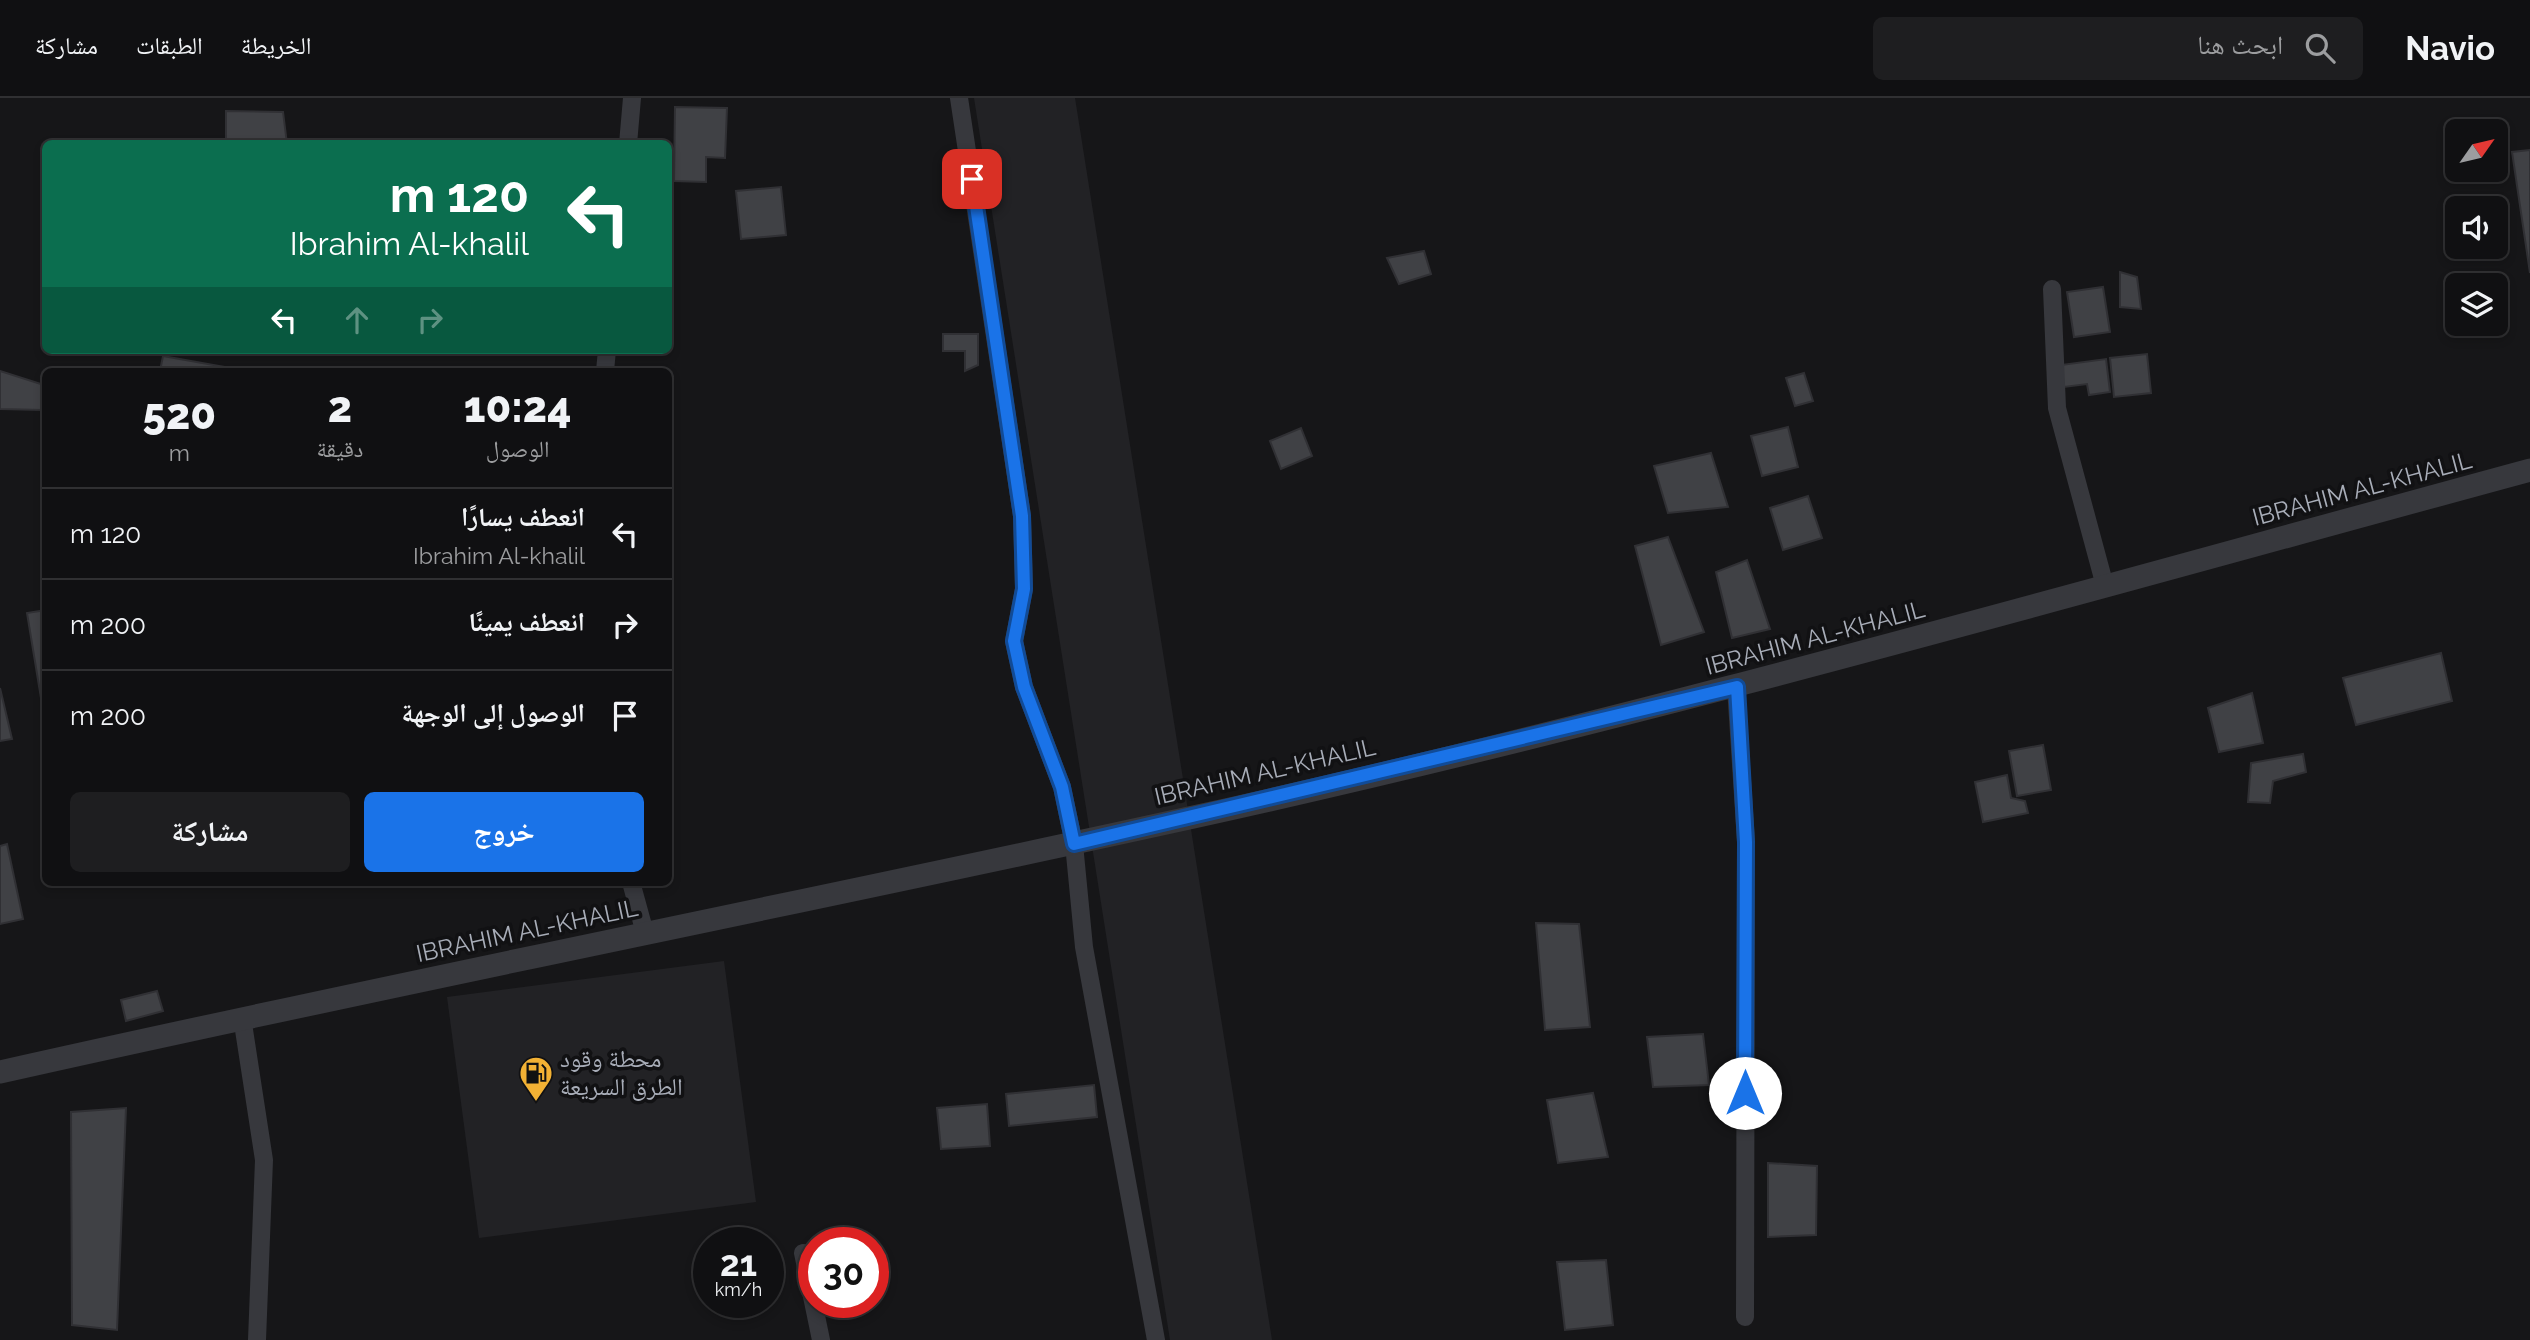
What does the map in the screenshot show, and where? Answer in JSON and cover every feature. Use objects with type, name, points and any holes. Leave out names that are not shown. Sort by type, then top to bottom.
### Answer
[{"type":"street","points":[[628,140],[632,98]]},
{"type":"street","points":[[959,98],[1022,516],[1024,589],[1014,641],[1024,687],[1062,787],[1074,844],[1084,947],[1156,1340]]},
{"type":"street","points":[[2052,289],[2057,408],[2105,586]]},
{"type":"street","name":"IBRAHIM AL-KHALIL","points":[[0,1072],[242,1017],[1074,844],[1737,687],[2530,470]]},
{"type":"street","points":[[1737,687],[1746,842],[1745,1317]]},
{"type":"street","points":[[632,886],[645,933]]},
{"type":"street","points":[[242,1017],[264,1160],[257,1340]]},
{"type":"street","points":[[816,1318],[821,1340]]},
{"type":"shaded area","points":[[974,98],[1075,98],[1272,1340],[1170,1340]]},
{"type":"shaded area","points":[[724,961],[756,1202],[479,1238],[447,997]]},
{"type":"building","points":[[675,107],[727,108],[725,158],[706,157],[706,182],[674,181]]},
{"type":"building","points":[[226,111],[283,112],[286,140],[226,140]]},
{"type":"building","points":[[2530,150],[2530,273],[2512,152]]},
{"type":"building","points":[[781,187],[786,235],[741,239],[736,191]]},
{"type":"building","points":[[1424,251],[1431,274],[1399,284],[1387,258]]},
{"type":"building","points":[[2120,272],[2137,277],[2141,309],[2120,307]]},
{"type":"building","points":[[2103,287],[2110,332],[2074,337],[2067,292]]},
{"type":"building","points":[[943,334],[978,334],[978,365],[965,371],[965,351],[943,351]]},
{"type":"building","points":[[2147,354],[2151,393],[2114,397],[2110,358]]},
{"type":"building","points":[[163,356],[230,368],[161,368]]},
{"type":"building","points":[[2106,359],[2110,392],[2089,395],[2087,384],[2064,387],[2061,365]]},
{"type":"building","points":[[0,371],[42,384],[42,410],[0,409]]},
{"type":"building","points":[[1804,373],[1813,401],[1795,406],[1786,378]]},
{"type":"building","points":[[1788,427],[1798,467],[1762,476],[1751,436]]},
{"type":"building","points":[[1301,428],[1312,456],[1281,469],[1270,441]]},
{"type":"building","points":[[1711,453],[1728,507],[1668,513],[1654,466]]},
{"type":"building","points":[[1808,496],[1822,538],[1783,550],[1770,508]]},
{"type":"building","points":[[1668,537],[1704,632],[1661,645],[1635,546]]},
{"type":"building","points":[[1747,560],[1770,629],[1732,638],[1716,572]]},
{"type":"building","points":[[42,611],[41,698],[27,613]]},
{"type":"building","points":[[2441,653],[2452,701],[2356,725],[2343,678]]},
{"type":"building","points":[[0,688],[12,739],[0,741]]},
{"type":"building","points":[[2252,693],[2263,743],[2219,752],[2208,708]]},
{"type":"building","points":[[2043,745],[2051,790],[2017,796],[2009,751]]},
{"type":"building","points":[[2303,754],[2306,772],[2273,781],[2270,803],[2248,802],[2251,763]]},
{"type":"building","points":[[2007,775],[2011,798],[2025,801],[2028,813],[1983,822],[1975,782]]},
{"type":"building","points":[[7,844],[23,919],[0,924],[0,846]]},
{"type":"building","points":[[1536,923],[1579,924],[1590,1027],[1545,1030]]},
{"type":"building","points":[[157,991],[163,1011],[126,1021],[121,1000]]},
{"type":"building","points":[[1703,1034],[1709,1085],[1653,1087],[1647,1037]]},
{"type":"building","points":[[1094,1085],[1097,1117],[1009,1126],[1006,1094]]},
{"type":"building","points":[[1593,1093],[1608,1157],[1558,1163],[1547,1100]]},
{"type":"building","points":[[987,1104],[990,1146],[941,1149],[937,1108]]},
{"type":"building","points":[[126,1108],[117,1330],[72,1325],[71,1112]]},
{"type":"building","points":[[1768,1163],[1817,1166],[1816,1235],[1768,1237]]},
{"type":"building","points":[[1606,1260],[1613,1325],[1565,1330],[1557,1262]]},
{"type":"place","name":"محطة وقود الطرق السريعة","points":[[536,1103]]},
{"type":"route","points":[[972,179],[1022,516],[1024,589],[1014,641],[1024,687],[1062,787],[1074,844],[1737,687],[1746,842],[1745,1093]]}]
